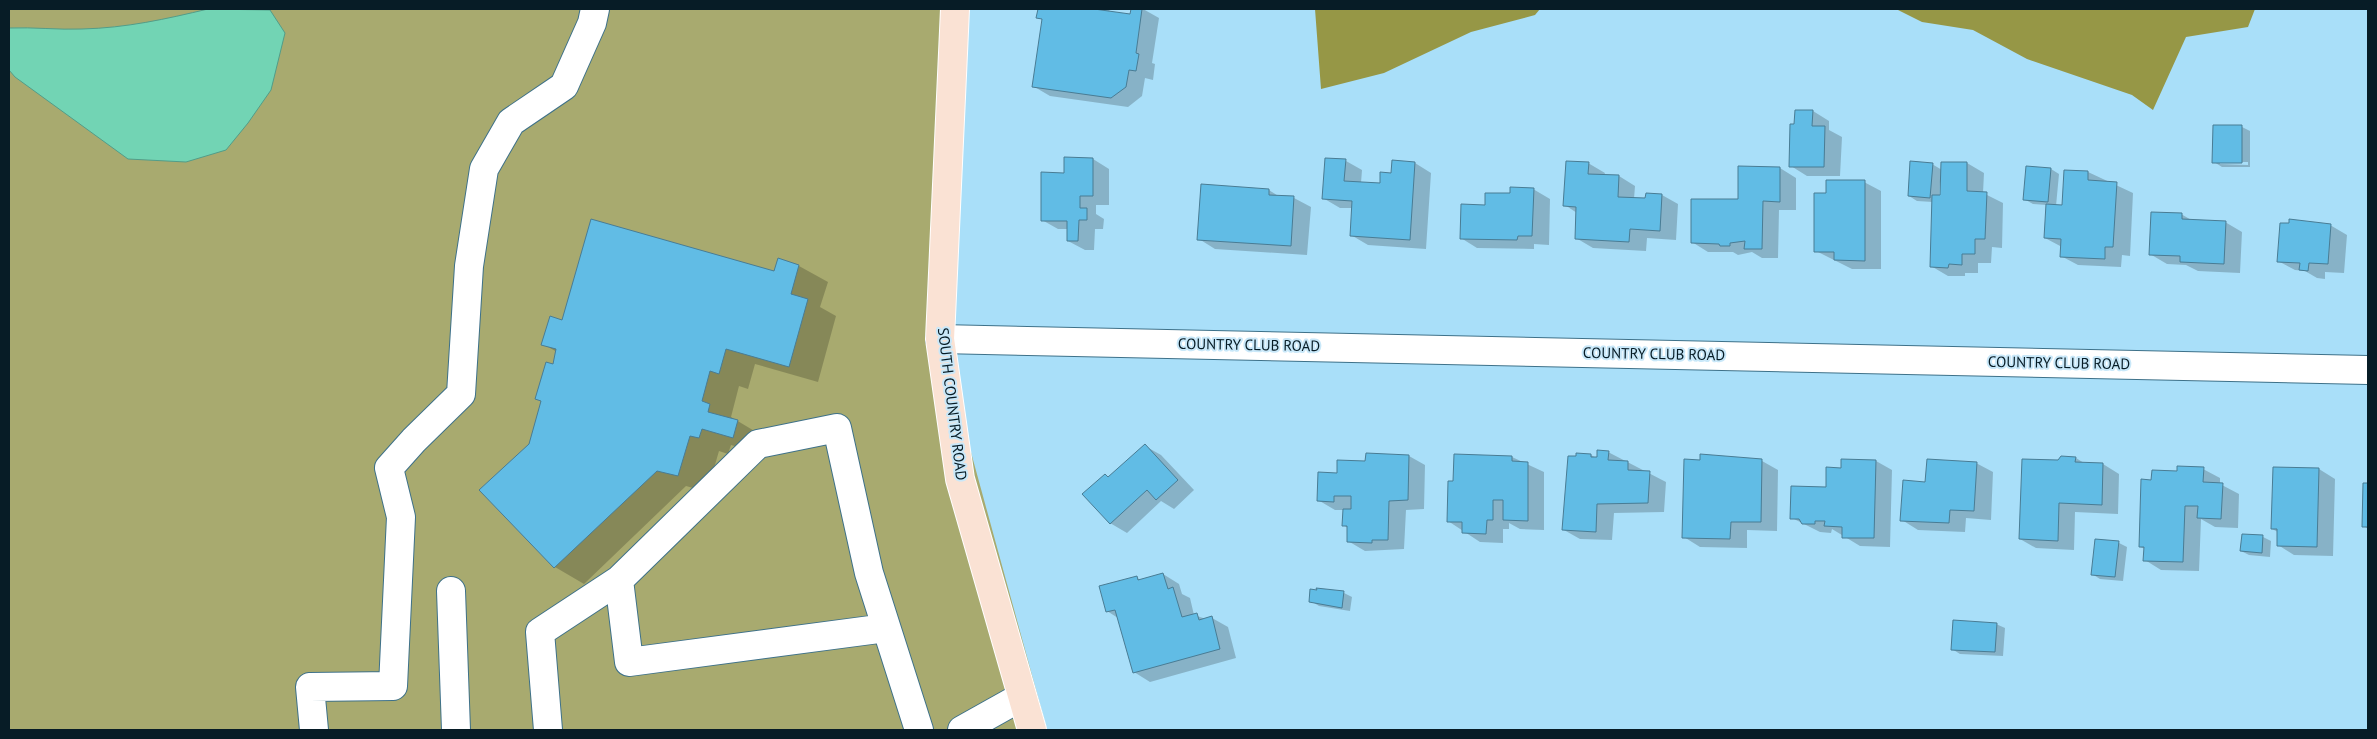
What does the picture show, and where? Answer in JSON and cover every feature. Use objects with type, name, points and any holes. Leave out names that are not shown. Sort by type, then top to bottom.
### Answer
[{"type":"main road","name":"SOUTH COUNTRY ROAD","points":[[955,9],[940,338],[960,479],[1032,730]]},
{"type":"street","points":[[314,730],[310,687],[393,686],[402,516],[389,468],[414,440],[461,394],[469,266],[484,169],[511,122],[564,86],[592,23],[595,9]]},
{"type":"street","name":"COUNTRY CLUB ROAD","points":[[940,338],[2368,370]]},
{"type":"street","points":[[548,730],[540,632],[619,580],[758,444],[837,428],[869,573],[919,730]]},
{"type":"street","points":[[619,580],[629,662],[886,628]]},
{"type":"street","points":[[452,591],[456,730]]},
{"type":"street","points":[[962,730],[1021,697]]},
{"type":"shaded area","points":[[9,9],[955,9],[940,339],[1047,730],[9,730]]},
{"type":"shaded area","points":[[208,9],[270,10],[285,33],[271,90],[226,150],[186,162],[128,159],[15,77],[9,70],[9,28],[73,29],[114,27]]},
{"type":"shaded area","points":[[1315,9],[1540,9],[1535,15],[1471,32],[1384,73],[1321,89]]},
{"type":"shaded area","points":[[1896,9],[2255,9],[2248,27],[2186,37],[2153,110],[2132,95],[2027,59],[1973,30],[1922,22]]},
{"type":"building","points":[[1038,9],[1094,9],[1130,14],[1131,9],[1142,9],[1136,53],[1139,54],[1136,71],[1129,70],[1126,87],[1111,98],[1032,87],[1042,19],[1036,18]]},
{"type":"building","points":[[1795,110],[1813,110],[1812,126],[1825,126],[1824,167],[1789,167],[1790,124],[1794,124]]},
{"type":"building","points":[[2213,125],[2242,125],[2242,163],[2212,163]]},
{"type":"building","points":[[1064,157],[1093,158],[1093,196],[1080,196],[1080,208],[1087,208],[1087,220],[1079,220],[1078,241],[1067,241],[1067,221],[1041,221],[1041,172],[1064,173]]},
{"type":"building","points":[[1325,158],[1346,159],[1344,181],[1380,183],[1380,172],[1391,173],[1392,160],[1415,162],[1410,240],[1350,236],[1352,201],[1322,199]]},
{"type":"building","points":[[1566,161],[1589,162],[1588,174],[1619,175],[1618,197],[1645,198],[1646,193],[1662,194],[1660,231],[1630,229],[1629,242],[1575,239],[1576,207],[1563,206]]},
{"type":"building","points":[[1910,161],[1933,163],[1930,198],[1908,196]]},
{"type":"building","points":[[1941,162],[1967,162],[1967,191],[1987,192],[1985,239],[1975,239],[1975,254],[1962,254],[1962,265],[1949,264],[1948,268],[1930,267],[1932,195],[1940,195]]},
{"type":"building","points":[[1738,166],[1780,167],[1780,202],[1763,201],[1762,249],[1744,249],[1745,241],[1730,243],[1730,246],[1691,243],[1691,199],[1738,199]]},
{"type":"building","points":[[2026,166],[2051,168],[2048,202],[2023,200]]},
{"type":"building","points":[[2064,170],[2088,171],[2088,180],[2117,182],[2113,247],[2105,247],[2105,259],[2060,257],[2061,239],[2044,238],[2046,204],[2062,205]]},
{"type":"building","points":[[1826,180],[1865,180],[1865,261],[1834,260],[1834,252],[1814,252],[1814,193],[1826,193]]},
{"type":"building","points":[[1201,184],[1269,189],[1269,195],[1294,196],[1291,246],[1197,240]]},
{"type":"building","points":[[1510,187],[1534,188],[1532,236],[1518,236],[1517,240],[1460,239],[1461,204],[1485,205],[1485,193],[1510,193]]},
{"type":"building","points":[[2151,212],[2182,213],[2182,219],[2226,221],[2224,264],[2180,262],[2180,256],[2149,255]]},
{"type":"building","points":[[591,219],[774,271],[778,258],[799,265],[791,294],[808,299],[789,367],[726,349],[719,374],[710,371],[702,401],[710,404],[708,412],[738,420],[733,438],[702,429],[699,438],[690,436],[678,476],[657,471],[554,568],[479,490],[529,444],[541,401],[535,399],[546,362],[553,364],[556,349],[541,345],[550,316],[562,320]]},
{"type":"building","points":[[2289,219],[2331,224],[2328,264],[2309,263],[2308,271],[2299,270],[2300,263],[2277,262],[2280,223],[2289,223]]},
{"type":"building","points":[[1145,444],[1178,480],[1156,500],[1147,490],[1110,524],[1082,494],[1105,474],[1108,477]]},
{"type":"building","points":[[1597,450],[1609,451],[1608,460],[1628,461],[1628,470],[1650,471],[1648,503],[1597,504],[1596,532],[1562,530],[1568,456],[1576,456],[1576,453],[1591,454],[1591,457],[1597,457]]},
{"type":"building","points":[[1366,453],[1409,455],[1408,500],[1389,501],[1388,540],[1372,540],[1372,543],[1347,542],[1347,526],[1342,526],[1343,509],[1351,509],[1351,496],[1334,496],[1334,502],[1317,501],[1318,472],[1337,473],[1337,460],[1365,461]]},
{"type":"building","points":[[1454,454],[1512,456],[1512,461],[1528,462],[1528,521],[1503,520],[1503,500],[1493,500],[1493,520],[1487,520],[1486,534],[1462,533],[1462,522],[1447,522],[1448,481],[1453,481]]},
{"type":"building","points":[[1700,454],[1762,459],[1761,522],[1731,522],[1730,539],[1682,538],[1684,459],[1700,460]]},
{"type":"building","points":[[2061,456],[2076,457],[2075,462],[2103,463],[2102,505],[2059,503],[2058,541],[2019,539],[2022,459],[2058,460]]},
{"type":"building","points":[[1841,459],[1876,460],[1874,538],[1842,538],[1842,527],[1824,526],[1825,521],[1815,521],[1815,524],[1802,524],[1799,519],[1790,519],[1791,486],[1826,487],[1826,467],[1841,468]]},
{"type":"building","points":[[1927,459],[1977,462],[1974,511],[1950,510],[1949,523],[1900,521],[1903,480],[1925,482]]},
{"type":"building","points":[[2177,466],[2204,467],[2203,482],[2223,483],[2221,519],[2197,518],[2198,506],[2185,506],[2183,562],[2143,561],[2144,547],[2139,547],[2141,479],[2151,480],[2152,470],[2177,471]]},
{"type":"building","points":[[2273,467],[2319,468],[2317,547],[2277,546],[2277,529],[2271,529]]},
{"type":"building","points":[[2363,483],[2368,483],[2368,527],[2362,527]]},
{"type":"building","points":[[2242,534],[2263,535],[2262,553],[2240,551]]},
{"type":"building","points":[[2095,539],[2119,541],[2115,577],[2091,575]]},
{"type":"building","points":[[1163,573],[1168,589],[1173,587],[1182,617],[1197,613],[1199,620],[1212,616],[1220,649],[1133,673],[1115,610],[1106,612],[1099,586],[1137,576],[1138,580]]},
{"type":"building","points":[[1316,588],[1344,591],[1342,608],[1309,602],[1310,589],[1317,590]]},
{"type":"building","points":[[1953,620],[1997,623],[1995,652],[1951,650]]}]
